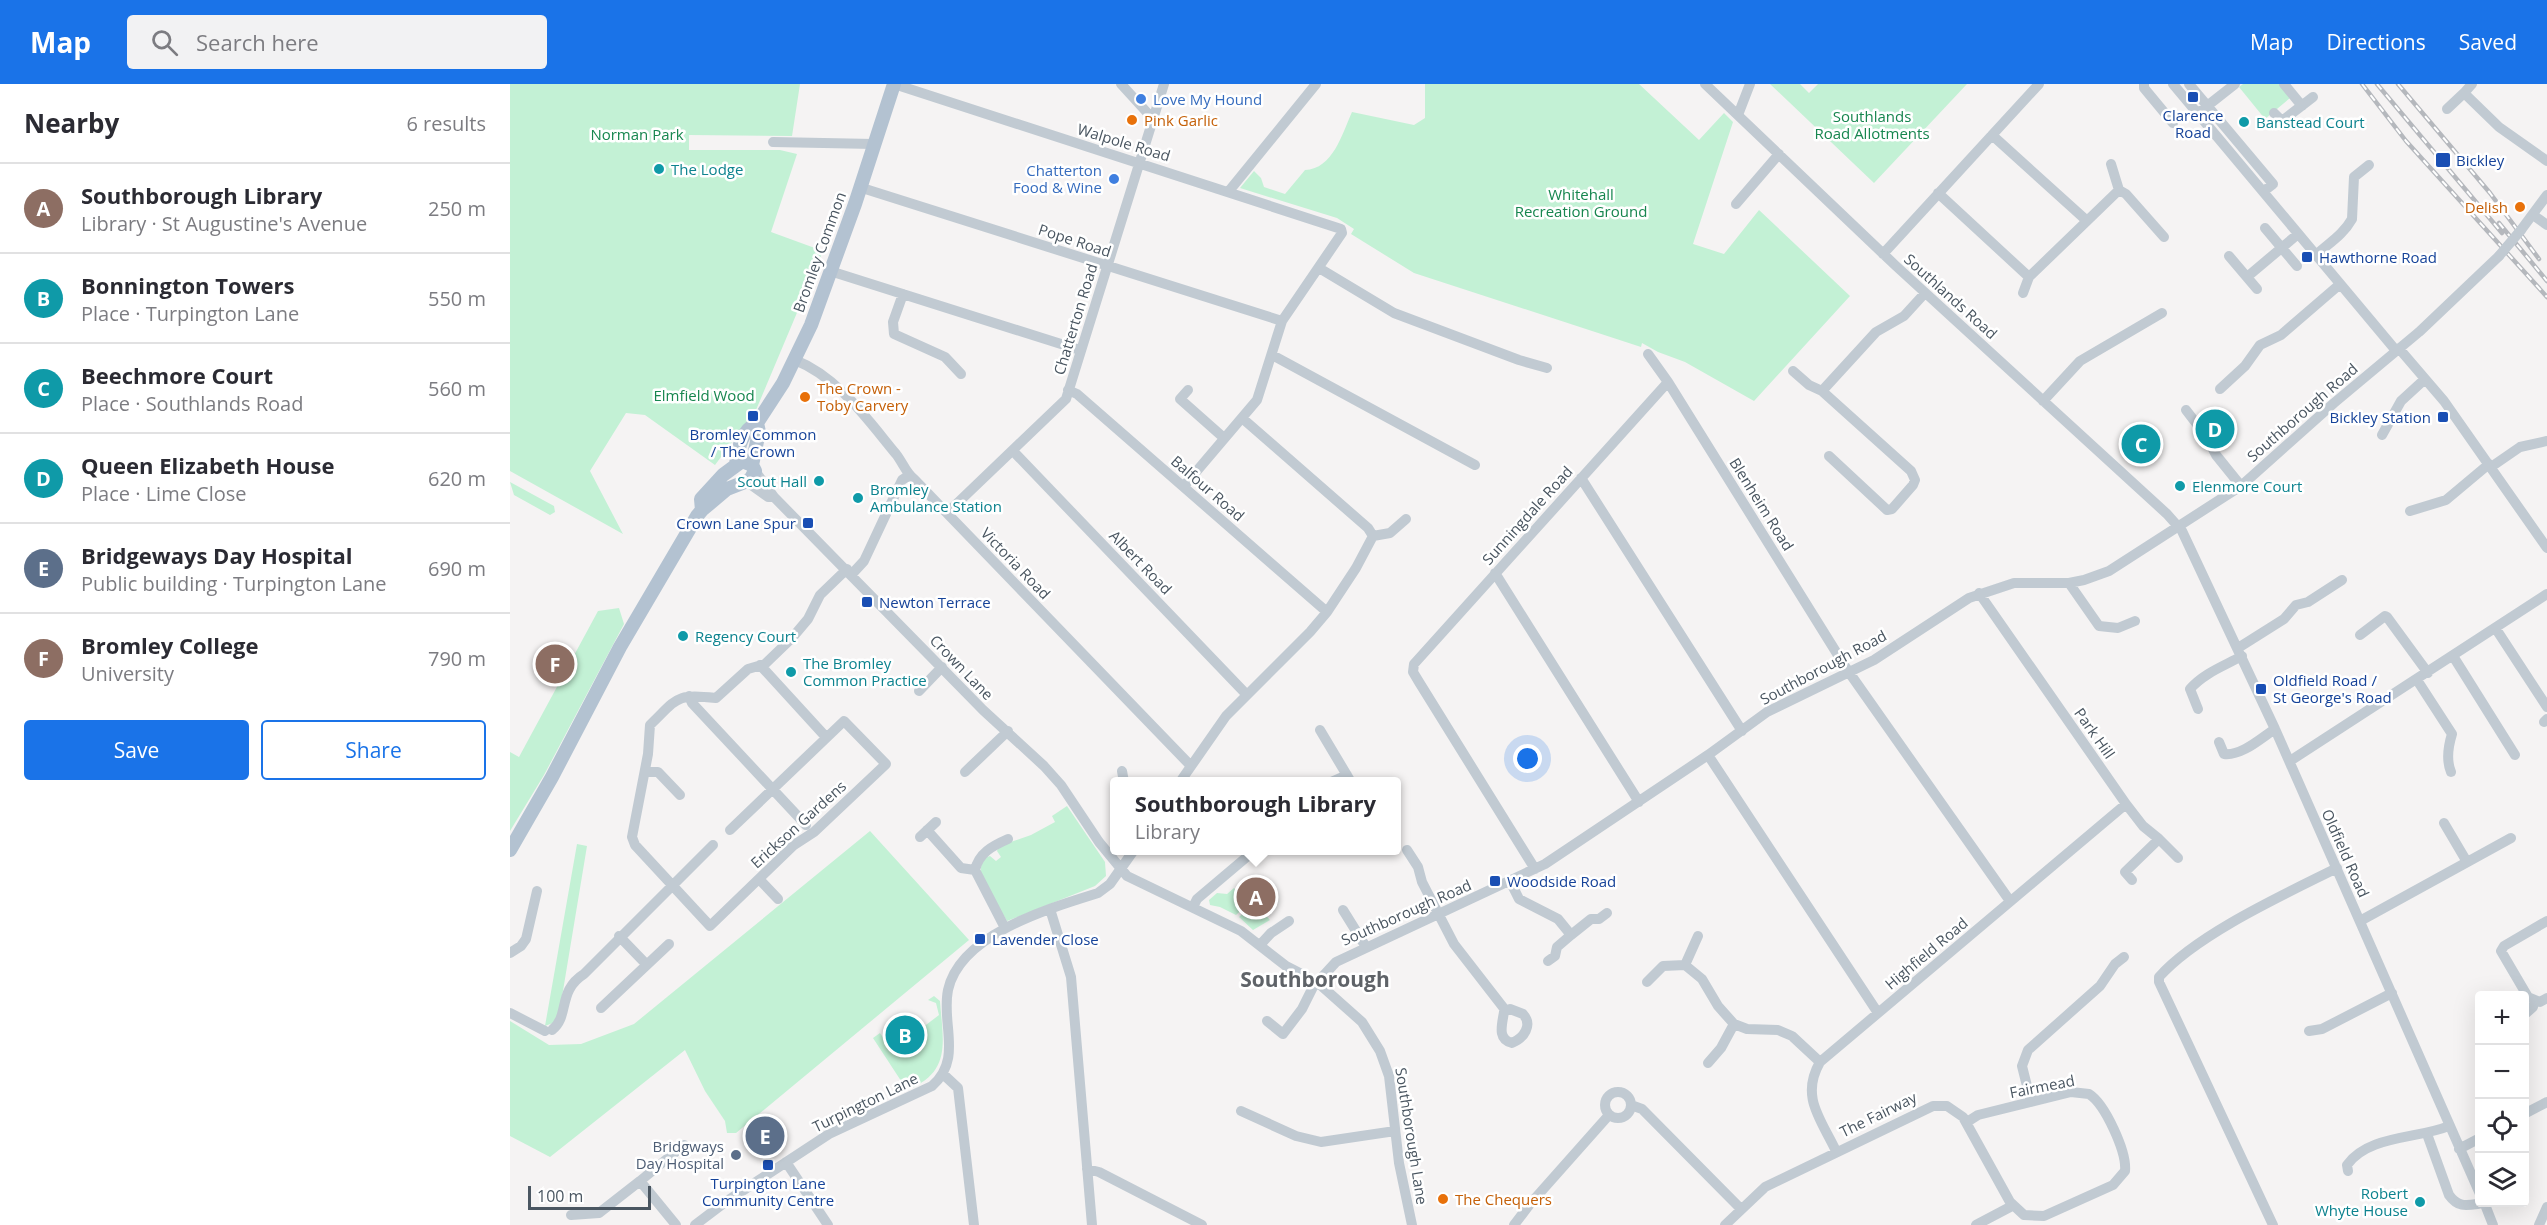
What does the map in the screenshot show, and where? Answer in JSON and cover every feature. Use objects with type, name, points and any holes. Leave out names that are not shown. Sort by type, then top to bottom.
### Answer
[{"type":"main road","name":"Bromley Common","points":[[735,466],[741,443],[749,427],[757,423],[795,360],[855,204],[894,84]]},
{"type":"main road","name":"Bromley Common","points":[[749,475],[759,432],[757,423]]},
{"type":"main road","points":[[735,466],[734,476],[749,475]]},
{"type":"main road","points":[[702,510],[701,500],[723,475],[735,466]]},
{"type":"main road","points":[[510,850],[563,757],[620,647],[702,510],[719,495],[749,475]]},
{"type":"street","name":"Walpole Road","points":[[894,84],[1334,225],[1343,231],[1319,268]]},
{"type":"street","points":[[1121,84],[1154,118]]},
{"type":"street","name":"Chatterton Road","points":[[947,513],[1060,406],[1068,390],[1164,84]]},
{"type":"street","name":"Southlands Road","points":[[1705,84],[1883,254],[2179,527]]},
{"type":"street","points":[[1738,115],[1750,84]]},
{"type":"street","points":[[1883,254],[2039,84]]},
{"type":"street","points":[[2144,84],[2144,88],[2173,123]]},
{"type":"street","points":[[2189,84],[2203,109]]},
{"type":"street","points":[[2203,109],[2235,84]]},
{"type":"street","points":[[2284,84],[2302,106]]},
{"type":"street","points":[[2447,110],[2472,84]]},
{"type":"street","points":[[1229,191],[1314,85]]},
{"type":"street","points":[[2176,85],[2203,109],[2273,184],[2264,191],[2339,285],[2425,379],[2490,465],[2547,548]]},
{"type":"street","points":[[2464,93],[2499,127],[2547,160]]},
{"type":"street","points":[[2274,113],[2282,122],[2313,97]]},
{"type":"street","points":[[1992,135],[2086,220]]},
{"type":"street","points":[[773,142],[874,144]]},
{"type":"street","points":[[1736,204],[1779,154]]},
{"type":"street","points":[[2111,164],[2119,190],[2126,194],[2164,237]]},
{"type":"street","points":[[2316,255],[2341,235],[2350,224],[2354,177],[2369,165]]},
{"type":"street","name":"Pope Road","points":[[859,186],[1282,321]]},
{"type":"street","points":[[2023,293],[2029,277],[2119,190]]},
{"type":"street","points":[[1938,193],[2029,277]]},
{"type":"street","name":"Southborough Road","points":[[1267,1021],[1283,1034],[1317,982],[1336,962],[1535,869],[1639,802],[1781,705],[1874,660],[1961,602],[1979,593],[2014,583],[2069,583],[2084,580],[2109,571],[2179,527],[2241,486],[2464,291],[2499,256],[2547,195]]},
{"type":"street","points":[[2533,214],[2547,225]]},
{"type":"street","points":[[2265,228],[2297,267]]},
{"type":"street","points":[[2247,277],[2298,234]]},
{"type":"street","points":[[2229,255],[2257,289]]},
{"type":"street","points":[[1184,486],[1260,395],[1282,321],[1319,268],[1394,313],[1546,368]]},
{"type":"street","points":[[830,271],[1080,350]]},
{"type":"street","points":[[2220,389],[2245,366],[2260,345],[2282,336],[2339,285]]},
{"type":"street","points":[[1822,391],[1876,332],[1904,316],[1925,292]]},
{"type":"street","points":[[903,294],[893,322],[893,332],[945,357],[961,374]]},
{"type":"street","points":[[2043,401],[2080,362],[2162,313]]},
{"type":"street","name":"Blenheim Road","points":[[1648,354],[1668,382],[1849,672],[2010,901]]},
{"type":"street","points":[[1272,355],[1475,465]]},
{"type":"street","name":"Victoria Road","points":[[795,360],[818,372],[838,387],[901,460],[908,476],[914,479],[1191,766]]},
{"type":"street","points":[[1793,371],[1809,386],[1822,391],[1903,463],[1916,480],[1895,506],[1887,510],[1829,456]]},
{"type":"street","points":[[2382,435],[2402,401],[2425,379]]},
{"type":"street","name":"Sunningdale Road","points":[[1535,869],[1413,672],[1416,661],[1668,382]]},
{"type":"street","name":"Balfour Road","points":[[1068,390],[1077,393],[1327,612]]},
{"type":"street","points":[[1188,390],[1180,399],[1224,438]]},
{"type":"street","points":[[2186,410],[2206,436],[2216,455],[2241,486]]},
{"type":"street","points":[[1242,418],[1368,528],[1373,536]]},
{"type":"street","points":[[2410,512],[2446,500],[2490,465],[2520,447],[2547,441]]},
{"type":"street","name":"Albert Road","points":[[1013,451],[1247,695]]},
{"type":"street","points":[[749,475],[849,572]]},
{"type":"street","points":[[670,886],[635,845],[632,837],[645,772],[650,725],[679,698],[689,696],[716,698],[748,669],[765,664],[804,625],[820,595],[864,561],[902,480],[908,476]]},
{"type":"street","points":[[1581,478],[1742,731]]},
{"type":"street","points":[[1373,536],[1390,533],[1406,519]]},
{"type":"street","name":"Oldfield Road","points":[[2179,527],[2195,554],[2290,761],[2475,1183]]},
{"type":"street","points":[[1183,777],[1226,716],[1327,612],[1356,568],[1373,536]]},
{"type":"street","name":"Crown Lane","points":[[849,572],[987,714],[1008,731],[1061,785],[1110,854]]},
{"type":"street","points":[[1495,573],[1639,802]]},
{"type":"street","points":[[2198,709],[2190,689],[2202,677],[2240,652],[2284,618],[2296,605],[2308,602],[2342,580]]},
{"type":"street","points":[[2069,583],[2099,626],[2118,628],[2135,621]]},
{"type":"street","name":"Park Hill","points":[[1979,593],[2126,804],[2143,826],[2178,858]]},
{"type":"street","points":[[2290,761],[2547,594]]},
{"type":"street","points":[[2360,635],[2385,616],[2387,617],[2428,673]]},
{"type":"street","points":[[2496,629],[2547,707]]},
{"type":"street","points":[[2453,656],[2515,755]]},
{"type":"street","points":[[730,830],[825,736],[760,665]]},
{"type":"street","points":[[919,691],[942,667]]},
{"type":"street","points":[[2417,680],[2452,734],[2448,746],[2448,766],[2451,772]]},
{"type":"street","points":[[689,696],[692,703],[806,825]]},
{"type":"street","name":"Erickson Gardens","points":[[670,886],[710,926],[794,845],[814,832],[886,764],[844,721],[825,736]]},
{"type":"street","points":[[2218,742],[2224,754],[2231,754],[2275,729]]},
{"type":"street","points":[[1320,730],[1342,777]]},
{"type":"street","points":[[965,772],[1008,731]]},
{"type":"street","points":[[1708,755],[1878,1012]]},
{"type":"street","points":[[645,772],[658,772],[680,795]]},
{"type":"street","name":"Highfield Road","points":[[1836,1151],[1810,1093],[1810,1083],[1820,1062],[2126,804]]},
{"type":"street","points":[[2444,823],[2467,862]]},
{"type":"street","points":[[928,830],[961,868],[975,870]]},
{"type":"street","points":[[2360,921],[2511,838]]},
{"type":"street","points":[[1005,928],[975,870],[981,855],[996,844],[1008,839]]},
{"type":"street","points":[[2132,880],[2125,872],[2159,839]]},
{"type":"street","points":[[510,1014],[549,1030],[559,1024],[567,991],[573,981],[584,974],[619,936],[713,845]]},
{"type":"street","points":[[1407,850],[1418,867],[1422,882],[1454,944],[1506,1011]]},
{"type":"street","name":"Crown Lane","points":[[1110,855],[1121,870]]},
{"type":"street","points":[[974,1225],[958,1088],[943,1074],[949,1059],[947,999],[951,981],[959,967],[973,952],[1005,928],[1050,909],[1098,893],[1110,884],[1131,855]]},
{"type":"street","points":[[1193,907],[1197,899],[1249,855]]},
{"type":"street","points":[[2273,1225],[2159,982],[2159,976],[2170,964],[2227,926],[2337,868]]},
{"type":"street","name":"Southborough Lane","points":[[1121,870],[1141,884],[1241,930],[1286,966],[1317,982],[1355,1013],[1375,1041],[1389,1076],[1395,1131],[1412,1225]]},
{"type":"street","points":[[759,879],[777,900]]},
{"type":"street","points":[[1510,881],[1518,899],[1558,919],[1571,935]]},
{"type":"street","points":[[510,953],[521,946],[526,939],[537,891]]},
{"type":"street","points":[[1050,909],[1071,977],[1092,1225]]},
{"type":"street","points":[[1343,910],[1366,947]]},
{"type":"street","points":[[1548,961],[1555,956],[1557,947],[1571,935],[1591,919],[1599,919],[1607,913]]},
{"type":"street","points":[[1260,945],[1271,933],[1289,921]]},
{"type":"street","points":[[2547,921],[2504,946],[2501,951],[2528,997],[2534,1001],[2547,998]]},
{"type":"street","points":[[619,936],[647,964]]},
{"type":"street","points":[[1685,965],[1695,941],[1704,951]]},
{"type":"street","points":[[601,1008],[669,944]]},
{"type":"street","points":[[2031,1102],[2022,1066],[2028,1050],[2100,986],[2116,959]]},
{"type":"street","points":[[1651,981],[1663,966],[1685,965],[1702,979],[1718,1006],[1734,1024],[1747,1029],[1778,1030],[1792,1036],[1820,1062]]},
{"type":"street","points":[[2309,1031],[2322,1029],[2392,993]]},
{"type":"street","points":[[2529,1011],[2533,1007],[2534,1001]]},
{"type":"street","points":[[1708,1063],[1721,1048],[1734,1024]]},
{"type":"street","name":"Turpington Lane","points":[[695,1225],[786,1162],[843,1127],[923,1092],[943,1074]]},
{"type":"street","name":"Fairmead","points":[[1967,1122],[1978,1115],[2078,1092],[2094,1097],[2101,1107],[2124,1153],[2125,1171],[2113,1185],[2044,1216],[2024,1215],[2012,1206]]},
{"type":"street","points":[[1610,1115],[1605,1102],[1611,1094],[1625,1094],[1631,1104],[1642,1109],[1740,1208]]},
{"type":"street","points":[[2529,1111],[2547,1102]]},
{"type":"street","points":[[1610,1115],[1623,1117],[1630,1111],[1631,1104]]},
{"type":"street","name":"The Fairway","points":[[1725,1225],[1740,1208],[1765,1187],[1933,1106],[1947,1106],[1967,1122],[2012,1206]]},
{"type":"street","points":[[1241,1111],[1296,1136],[1322,1142],[1395,1131]]},
{"type":"street","points":[[1514,1225],[1610,1115]]},
{"type":"street","points":[[2348,1171],[2347,1165],[2350,1161],[2374,1146],[2405,1136],[2427,1134],[2449,1126]]},
{"type":"street","points":[[2427,1134],[2454,1203],[2459,1206],[2475,1204]]},
{"type":"street","points":[[2459,1149],[2475,1141]]},
{"type":"street","points":[[571,1215],[599,1213],[684,1146]]},
{"type":"street","points":[[786,1162],[828,1225]]},
{"type":"street","points":[[1087,1169],[1099,1172],[1202,1225]]},
{"type":"street","points":[[640,1181],[676,1225]]},
{"type":"street","points":[[1976,1225],[2012,1206]]},
{"type":"street","points":[[2486,1207],[2493,1225]]},
{"type":"street","points":[[2539,1225],[2547,1207]]},
{"type":"green space","points":[[510,84],[800,84],[792,136],[689,135],[689,150],[780,150],[797,154],[771,232],[823,251],[756,410],[715,465],[645,415],[626,413],[590,471],[623,534],[510,471]]},
{"type":"green space","name":"Whitehall Recreation Ground","points":[[1425,84],[1639,84],[1699,140],[1724,113],[1733,122],[1693,244],[1724,254],[1759,210],[1850,296],[1754,401],[1685,362],[1642,343],[1641,347],[1414,273],[1351,234],[1354,229],[1337,218],[1240,188],[1254,171],[1261,178],[1264,187],[1285,194],[1305,170],[1323,164],[1330,157],[1352,112],[1414,125],[1425,118]]},
{"type":"green space","name":"Southlands Road Allotments","points":[[1770,84],[1800,84],[1809,93],[1818,84],[1967,84],[1874,183]]},
{"type":"green space","points":[[2243,84],[2279,84],[2290,98],[2265,119],[2239,87]]},
{"type":"green space","points":[[510,482],[554,506],[555,512],[550,515],[514,495]]},
{"type":"green space","points":[[619,608],[624,624],[544,775],[510,831],[510,752],[519,757],[598,611]]},
{"type":"green space","points":[[1067,806],[1105,862],[1106,876],[1095,886],[1007,921],[980,876],[982,859],[990,856],[996,861],[1001,857],[997,851],[999,846],[1031,835],[1055,822],[1052,816]]},
{"type":"green space","points":[[870,831],[969,940],[736,1133],[727,1133],[725,1121],[705,1091],[685,1050],[550,1157],[510,1136],[510,1021],[549,1045],[581,1044],[634,1024]]},
{"type":"green space","points":[[577,844],[587,846],[558,1021],[545,1026]]},
{"type":"green space","points":[[1234,888],[1248,904],[1236,915],[1210,905],[1209,900],[1217,893],[1227,894]]},
{"type":"green space","points":[[1252,905],[1270,920],[1253,930],[1239,917]]},
{"type":"green space","points":[[934,996],[940,1001],[942,1054],[932,1074],[907,1090],[873,1038],[880,1033],[894,1055],[925,1034],[922,1028],[939,1015],[936,1003],[928,1000]]},
{"type":"railway","points":[[2362,84],[2406,141],[2547,297]]},
{"type":"railway","points":[[2377,84],[2502,233]]},
{"type":"railway","points":[[2398,84],[2490,193],[2539,259]]},
{"type":"railway","points":[[2499,223],[2547,281]]},
{"type":"place","name":"Clarence Road","points":[[2193,97]]},
{"type":"place","name":"Love My Hound","points":[[1141,99]]},
{"type":"place","name":"Pink Garlic","points":[[1132,120]]},
{"type":"place","name":"Banstead Court","points":[[2244,122]]},
{"type":"place","name":"Bickley","points":[[2443,160]]},
{"type":"place","name":"The Lodge","points":[[659,169]]},
{"type":"place","name":"Chatterton Food & Wine","points":[[1114,179]]},
{"type":"place","name":"Delish","points":[[2520,207]]},
{"type":"place","name":"Hawthorne Road","points":[[2307,257]]},
{"type":"place","name":"The Crown - Toby Carvery","points":[[805,397]]},
{"type":"place","name":"Bromley Common / The Crown","points":[[753,416]]},
{"type":"place","name":"Bickley Station","points":[[2443,417]]},
{"type":"place","name":"Queen Elizabeth House","points":[[2215,429]]},
{"type":"place","name":"Beechmore Court","points":[[2141,444]]},
{"type":"place","name":"Scout Hall","points":[[819,481]]},
{"type":"place","name":"Elenmore Court","points":[[2180,486]]},
{"type":"place","name":"Bromley Ambulance Station","points":[[858,498]]},
{"type":"place","name":"Crown Lane Spur","points":[[808,523]]},
{"type":"place","name":"Newton Terrace","points":[[867,602]]},
{"type":"place","name":"Regency Court","points":[[683,636]]},
{"type":"place","name":"Bromley College","points":[[555,664]]},
{"type":"place","name":"The Bromley Common Practice","points":[[791,672]]},
{"type":"place","name":"Oldfield Road / St George's Road","points":[[2261,689]]},
{"type":"place","name":"Woodside Road","points":[[1495,881]]},
{"type":"place","name":"Southborough Library","points":[[1256,897]]},
{"type":"place","name":"Lavender Close","points":[[980,939]]},
{"type":"place","name":"Bonnington Towers","points":[[905,1035]]},
{"type":"place","name":"Bridgeways Day Hospital","points":[[765,1136]]},
{"type":"place","name":"Bridgways Day Hospital","points":[[736,1155]]},
{"type":"place","name":"Turpington Lane Community Centre","points":[[768,1165]]},
{"type":"place","name":"The Chequers","points":[[1443,1199]]},
{"type":"place","name":"Robert Whyte House","points":[[2420,1202]]},
{"type":"district","name":"Southborough","points":[[1315,979]]},
{"type":"park label","name":"Norman Park","points":[[637,134]]},
{"type":"park label","name":"Elmfield Wood","points":[[704,395]]}]
